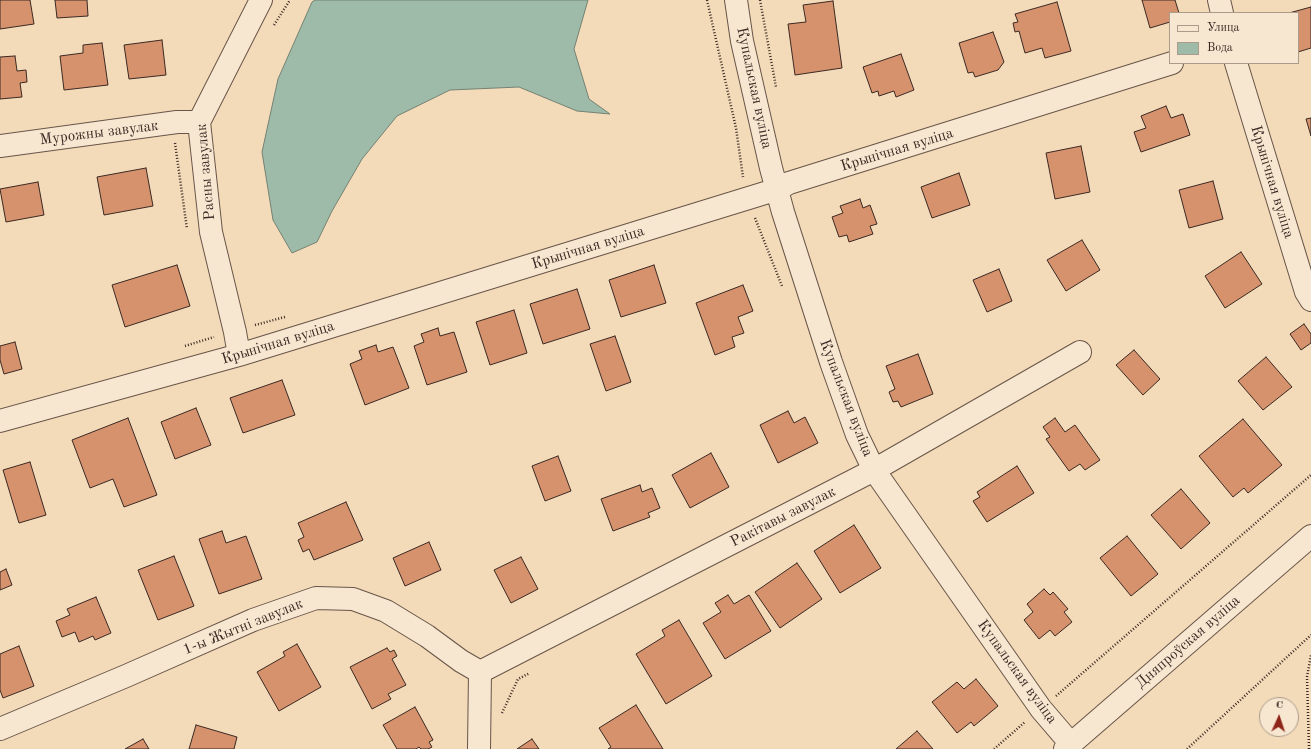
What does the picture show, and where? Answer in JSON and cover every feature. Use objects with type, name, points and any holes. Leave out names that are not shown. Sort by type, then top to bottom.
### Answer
[{"type":"street","name":"Расны завулак","points":[[239,355],[235,332],[211,232],[199,122],[261,0]]},
{"type":"street","name":"Купальская вуліца","points":[[736,0],[742,40],[771,168],[778,189],[783,212],[831,362],[857,434],[874,470],[1068,746]]},
{"type":"street","points":[[1219,0],[1222,12]]},
{"type":"street","name":"Крынічная вуліца","points":[[0,421],[239,355],[750,198],[778,189],[796,181],[1169,64]]},
{"type":"street","name":"Крынічная вуліца","points":[[1236,64],[1306,292],[1311,300]]},
{"type":"street","name":"Мурожны завулак","points":[[0,146],[177,122],[199,122]]},
{"type":"street","name":"Ракітавы завулак","points":[[480,672],[874,470],[1080,352]]},
{"type":"street","name":"Дняпроўская вуліца","points":[[1068,746],[1310,539]]},
{"type":"street","name":"1-ы Жытні завулак","points":[[0,729],[253,620],[316,598],[353,599],[386,611],[427,636],[460,661],[480,672]]},
{"type":"street","points":[[479,749],[480,672]]},
{"type":"path","points":[[273,27],[290,0]]},
{"type":"path","points":[[707,0],[736,128],[743,180],[750,198],[755,219],[784,289]]},
{"type":"path","points":[[760,0],[777,93]]},
{"type":"path","points":[[177,122],[175,141],[188,230]]},
{"type":"path","points":[[250,326],[288,316]]},
{"type":"path","points":[[184,346],[214,337]]},
{"type":"path","points":[[994,749],[1311,474]]},
{"type":"path","points":[[1187,749],[1311,635]]},
{"type":"path","points":[[1309,749],[1307,678],[1311,655]]},
{"type":"path","points":[[502,713],[518,679],[531,672]]},
{"type":"water","points":[[315,0],[588,0],[574,49],[589,99],[610,114],[577,111],[519,87],[450,90],[397,116],[362,159],[332,211],[317,242],[292,253],[273,220],[262,152],[278,79],[312,2]]},
{"type":"building","points":[[0,0],[30,0],[34,24],[0,29]]},
{"type":"building","points":[[55,0],[87,0],[88,16],[57,18]]},
{"type":"building","points":[[1142,0],[1175,0],[1179,12],[1169,12],[1169,22],[1150,28]]},
{"type":"building","points":[[833,1],[842,68],[795,75],[788,24],[806,22],[803,5]]},
{"type":"building","points":[[1057,2],[1071,51],[1045,58],[1042,48],[1025,53],[1019,31],[1015,32],[1013,23],[1018,22],[1015,14]]},
{"type":"building","points":[[1311,7],[1311,48],[1299,52],[1299,12],[1293,12]]},
{"type":"building","points":[[993,32],[1004,62],[998,70],[975,77],[973,72],[968,73],[959,43]]},
{"type":"building","points":[[162,40],[166,75],[129,79],[124,45]]},
{"type":"building","points":[[102,43],[108,85],[64,90],[60,56],[83,53],[83,45]]},
{"type":"building","points":[[901,54],[914,90],[896,97],[894,91],[879,96],[878,91],[872,93],[863,67]]},
{"type":"building","points":[[15,56],[17,71],[26,70],[27,82],[20,83],[22,97],[0,99],[0,57]]},
{"type":"building","points":[[1166,106],[1171,118],[1183,114],[1190,135],[1141,152],[1134,132],[1146,128],[1141,116]]},
{"type":"building","points":[[1311,118],[1311,136],[1306,119]]},
{"type":"building","points":[[1081,146],[1090,192],[1055,199],[1046,153]]},
{"type":"building","points":[[146,168],[153,206],[104,215],[97,177]]},
{"type":"building","points":[[959,173],[970,205],[932,218],[921,187]]},
{"type":"building","points":[[1213,181],[1223,219],[1189,228],[1179,190]]},
{"type":"building","points":[[38,182],[44,215],[6,222],[0,189]]},
{"type":"building","points":[[860,199],[863,208],[870,205],[877,224],[870,226],[873,234],[849,242],[847,235],[839,237],[832,217],[843,213],[840,206]]},
{"type":"building","points":[[1082,240],[1100,270],[1066,291],[1047,260]]},
{"type":"building","points":[[1241,252],[1262,284],[1225,308],[1205,276]]},
{"type":"building","points":[[177,265],[190,306],[125,327],[112,285]]},
{"type":"building","points":[[654,265],[666,303],[621,317],[609,280]]},
{"type":"building","points":[[999,269],[1012,301],[987,312],[973,280]]},
{"type":"building","points":[[743,285],[753,311],[738,317],[744,333],[732,337],[735,347],[715,355],[696,303]]},
{"type":"building","points":[[577,289],[590,329],[543,344],[530,304]]},
{"type":"building","points":[[514,310],[527,353],[490,365],[476,322]]},
{"type":"building","points":[[1304,324],[1311,334],[1311,343],[1301,350],[1290,334]]},
{"type":"building","points":[[438,328],[440,336],[454,332],[467,372],[427,385],[414,346],[424,342],[421,334]]},
{"type":"building","points":[[615,336],[631,382],[606,391],[590,344]]},
{"type":"building","points":[[15,342],[22,369],[4,374],[0,360],[0,346]]},
{"type":"building","points":[[376,345],[378,352],[393,347],[409,388],[365,405],[350,364],[362,359],[359,351]]},
{"type":"building","points":[[1134,350],[1160,379],[1143,395],[1116,365]]},
{"type":"building","points":[[918,354],[933,394],[901,407],[898,401],[893,402],[889,392],[895,389],[886,366]]},
{"type":"building","points":[[1266,357],[1292,387],[1263,410],[1238,381]]},
{"type":"building","points":[[282,380],[295,415],[243,433],[230,398]]},
{"type":"building","points":[[196,408],[211,445],[175,459],[161,422]]},
{"type":"building","points":[[788,411],[794,423],[805,417],[818,443],[778,463],[760,425]]},
{"type":"building","points":[[128,418],[157,495],[124,507],[113,479],[90,488],[72,440]]},
{"type":"building","points":[[1055,418],[1065,432],[1075,425],[1100,460],[1085,470],[1080,464],[1069,471],[1046,439],[1050,437],[1043,427]]},
{"type":"building","points":[[1243,419],[1282,465],[1248,493],[1244,488],[1233,497],[1199,456]]},
{"type":"building","points":[[711,453],[729,487],[690,508],[672,475]]},
{"type":"building","points":[[558,456],[571,491],[545,501],[532,466]]},
{"type":"building","points":[[30,462],[46,515],[19,523],[3,470]]},
{"type":"building","points":[[1017,466],[1034,493],[987,522],[973,501],[980,497],[977,492]]},
{"type":"building","points":[[640,485],[642,492],[652,488],[660,508],[648,513],[650,517],[613,531],[601,499]]},
{"type":"building","points":[[1181,489],[1210,523],[1181,549],[1151,515]]},
{"type":"building","points":[[346,502],[363,540],[314,560],[309,549],[303,552],[298,540],[304,537],[298,523]]},
{"type":"building","points":[[854,525],[881,568],[840,593],[814,551]]},
{"type":"building","points":[[222,531],[226,543],[246,536],[262,579],[219,594],[199,539]]},
{"type":"building","points":[[1127,536],[1158,574],[1131,596],[1100,558]]},
{"type":"building","points":[[429,542],[441,570],[405,586],[393,558]]},
{"type":"building","points":[[174,556],[194,606],[158,620],[138,570]]},
{"type":"building","points":[[521,557],[538,589],[511,603],[494,570]]},
{"type":"building","points":[[797,563],[822,599],[780,628],[755,592]]},
{"type":"building","points":[[6,569],[12,585],[0,590],[0,572]]},
{"type":"building","points":[[1044,589],[1050,595],[1053,592],[1068,609],[1064,612],[1072,622],[1055,636],[1050,630],[1039,639],[1024,620],[1033,612],[1027,604]]},
{"type":"building","points":[[728,595],[734,604],[749,595],[771,631],[725,659],[703,623],[721,612],[715,603]]},
{"type":"building","points":[[96,597],[111,633],[95,640],[93,636],[79,642],[75,632],[62,637],[56,621],[70,615],[67,609]]},
{"type":"building","points":[[679,620],[712,676],[666,704],[636,654],[665,636],[662,630]]},
{"type":"building","points":[[297,644],[321,687],[279,711],[257,672],[285,656],[283,652]]},
{"type":"building","points":[[19,646],[34,686],[3,698],[0,690],[0,654]]},
{"type":"building","points":[[387,648],[390,652],[394,650],[397,656],[392,659],[406,685],[388,694],[391,699],[372,709],[350,667]]},
{"type":"building","points":[[976,679],[998,706],[974,726],[971,722],[957,733],[932,702],[957,682],[964,689]]},
{"type":"building","points":[[636,705],[663,749],[608,749],[611,747],[599,728]]},
{"type":"building","points":[[415,707],[433,740],[429,742],[432,747],[428,749],[421,749],[419,747],[416,749],[397,749],[383,725]]},
{"type":"building","points":[[196,725],[237,737],[234,749],[189,749]]},
{"type":"building","points":[[917,731],[933,749],[896,749]]},
{"type":"building","points":[[143,739],[149,749],[125,749]]},
{"type":"building","points":[[532,739],[539,749],[517,749]]}]
